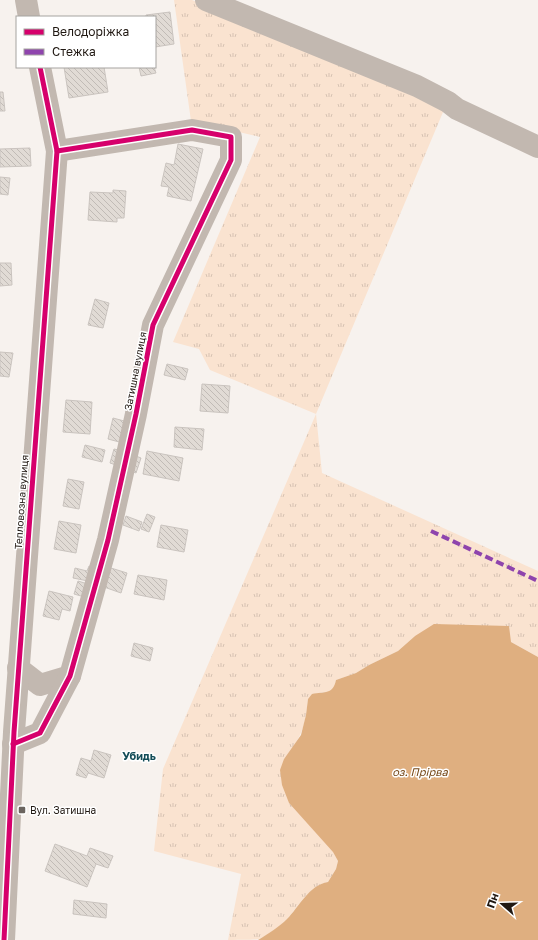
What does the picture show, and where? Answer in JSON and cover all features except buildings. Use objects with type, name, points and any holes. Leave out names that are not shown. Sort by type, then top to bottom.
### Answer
[{"type":"street","points":[[26,0],[29,16]]},
{"type":"street","points":[[206,0],[417,86],[448,102],[457,109],[538,147]]},
{"type":"street","name":"Тепловозна вулиця","points":[[4,940],[18,668],[57,151],[40,68]]},
{"type":"street","name":"Затишна вулиця","points":[[13,744],[40,733],[70,676],[108,540],[136,414],[153,325],[231,160],[231,137],[192,130],[57,151]]},
{"type":"street","points":[[18,668],[40,686],[70,676]]},
{"type":"green space","points":[[174,0],[192,0],[416,90],[446,105],[316,414],[210,370],[199,349],[173,342],[260,137],[191,121]]},
{"type":"green space","points":[[316,414],[322,473],[538,571],[538,657],[511,642],[415,636],[398,651],[356,673],[336,680],[335,687],[330,692],[322,692],[308,699],[306,717],[302,731],[299,738],[284,759],[289,803],[333,851],[338,861],[336,869],[328,882],[316,887],[310,892],[285,921],[269,933],[259,939],[228,940],[241,874],[154,851],[163,769]]},
{"type":"water","name":"оз. Прірва","points":[[434,624],[509,626],[511,642],[538,657],[538,940],[258,940],[284,922],[315,887],[328,882],[336,869],[338,861],[333,852],[289,803],[282,785],[280,770],[284,759],[301,735],[308,699],[312,694],[328,692],[331,690],[335,685],[336,680],[356,673],[398,651],[415,636]]},
{"type":"marked path","points":[[431,531],[538,581]]},
{"type":"cycle path","points":[[4,940],[14,732],[57,151],[40,68]]},
{"type":"cycle path","points":[[13,744],[40,733],[70,676],[108,540],[136,414],[153,325],[231,160],[231,137],[192,130],[57,151]]},
{"type":"place","name":"Вул. Затишна","points":[[22,810]]},
{"type":"district","name":"Убидь","points":[[139,756]]}]
